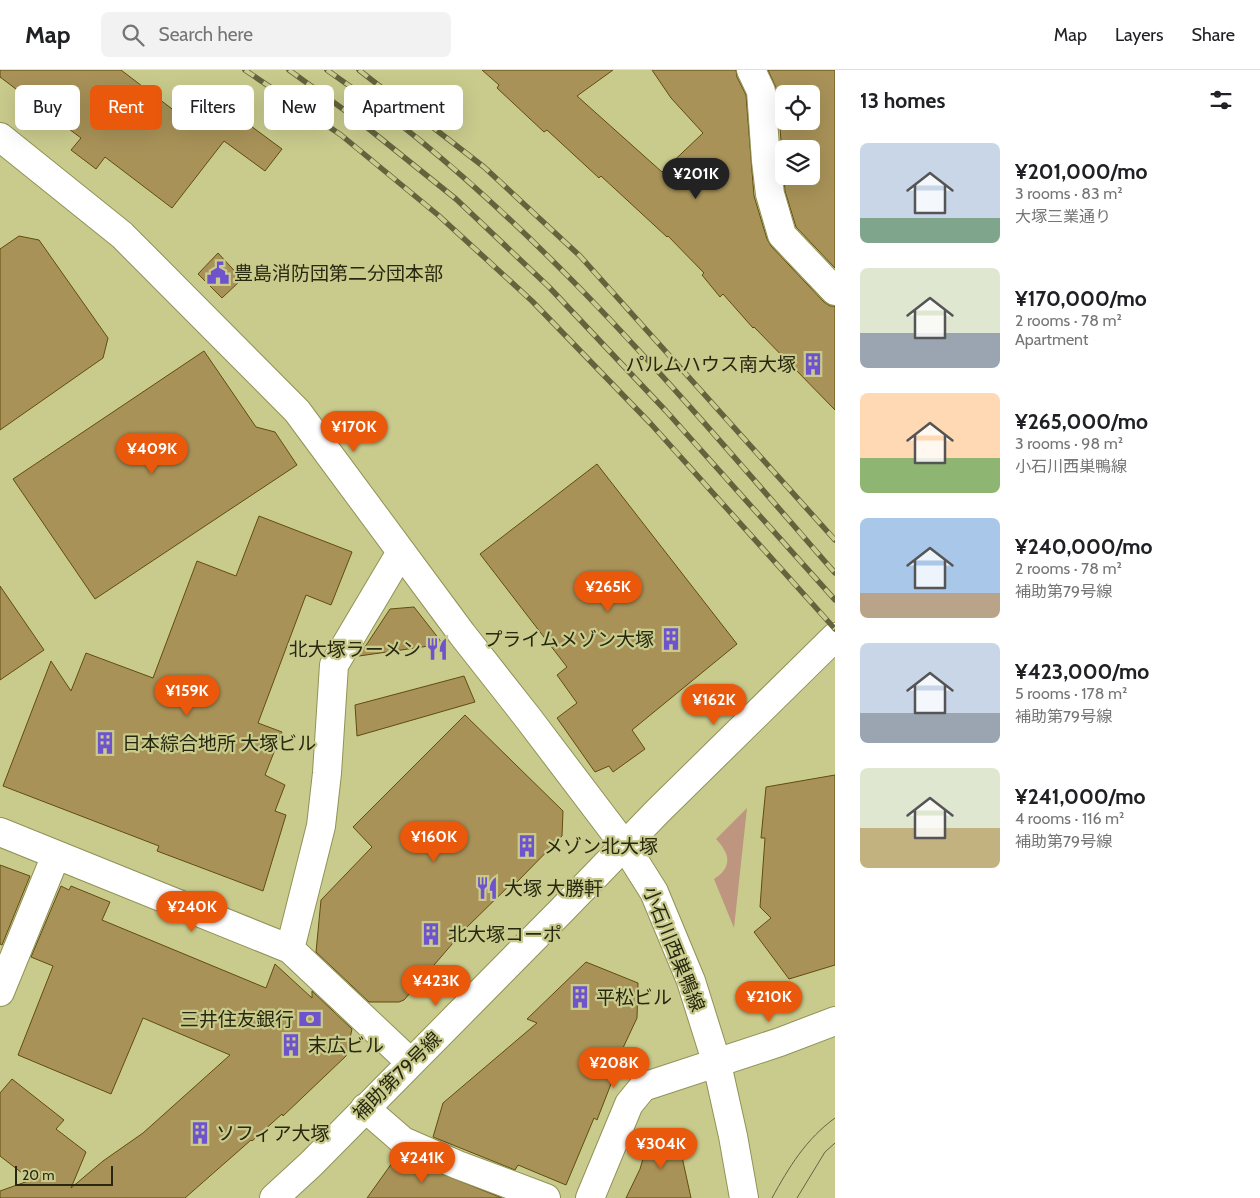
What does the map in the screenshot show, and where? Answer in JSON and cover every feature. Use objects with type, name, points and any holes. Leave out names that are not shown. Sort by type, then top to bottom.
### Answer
[{"type":"street","points":[[751,70],[761,91],[770,194],[782,235],[835,291]]},
{"type":"street","name":"小石川西巣鴨線","points":[[0,137],[122,235],[297,411],[401,552],[625,846],[654,892],[691,981],[717,1064],[744,1198]]},
{"type":"street","points":[[290,949],[321,826],[327,773],[334,665],[401,552]]},
{"type":"street","points":[[625,846],[664,805],[835,637]]},
{"type":"street","points":[[0,832],[290,949],[410,1062]]},
{"type":"street","name":"補助第79号線","points":[[274,1198],[366,1108],[625,846]]},
{"type":"street","points":[[0,992],[56,855]]},
{"type":"street","points":[[590,1198],[629,1104],[643,1087],[660,1080],[717,1064],[835,1021]]},
{"type":"street","points":[[366,1108],[403,1141],[458,1165],[546,1198]]},
{"type":"shaded area","points":[[747,808],[734,928],[714,879],[727,865],[727,855],[716,839]]},
{"type":"building","points":[[0,70],[121,70],[141,85],[90,85],[90,130],[162,130],[162,101],[172,109],[172,130],[254,130],[254,128],[282,149],[265,171],[224,141],[172,208],[105,157],[96,169],[71,150],[81,138],[70,130],[80,130],[80,85],[15,85],[15,88],[0,77]]},
{"type":"building","points":[[482,70],[613,70],[577,96],[662,172],[703,133],[671,98],[652,70],[736,70],[737,77],[746,95],[754,196],[767,239],[771,246],[824,302],[830,306],[835,306],[835,410],[753,328],[723,294],[720,297],[702,275],[704,273],[668,236],[601,176],[599,178],[547,130],[544,132],[497,88],[499,85]]},
{"type":"building","points":[[768,70],[835,70],[835,268],[796,227],[785,191],[785,185],[820,185],[820,140],[781,140],[780,130],[820,130],[820,85],[775,86]]},
{"type":"building","points":[[19,236],[39,240],[108,338],[103,358],[0,430],[0,249]]},
{"type":"building","points":[[218,253],[242,279],[222,298],[198,274]]},
{"type":"building","points":[[204,351],[256,427],[275,432],[297,465],[95,599],[13,479]]},
{"type":"building","points":[[597,464],[737,644],[632,730],[645,749],[613,772],[609,766],[595,772],[557,718],[577,703],[557,675],[567,667],[480,554]]},
{"type":"building","points":[[259,516],[352,552],[331,605],[306,595],[258,723],[282,732],[265,775],[285,785],[275,811],[286,815],[263,891],[157,851],[159,846],[3,786],[51,661],[71,691],[86,653],[153,678],[197,561],[236,576]]},
{"type":"building","points":[[0,586],[44,650],[0,680]]},
{"type":"building","points":[[414,607],[443,644],[359,656],[390,609]]},
{"type":"building","points":[[464,676],[475,702],[357,736],[355,705]]},
{"type":"building","points":[[465,715],[563,811],[562,836],[517,882],[515,880],[465,929],[404,1000],[399,1002],[369,1002],[316,952],[321,900],[372,847],[353,827]]},
{"type":"building","points":[[835,775],[835,965],[789,979],[754,932],[771,918],[760,907],[765,838],[761,838],[766,787]]},
{"type":"building","points":[[0,865],[30,876],[2,945],[0,944]]},
{"type":"building","points":[[61,886],[69,890],[71,886],[110,902],[102,920],[266,988],[275,964],[312,998],[312,991],[352,1029],[346,1056],[283,1116],[282,1114],[185,1198],[0,1198],[0,1191],[31,1180],[0,1156],[0,1093],[12,1079],[64,1120],[56,1129],[86,1152],[71,1188],[103,1161],[143,1133],[230,1055],[143,1018],[111,1094],[18,1055],[53,966],[31,957]]},
{"type":"building","points":[[586,962],[638,983],[637,1018],[615,1065],[618,1066],[597,1120],[594,1118],[566,1185],[518,1165],[515,1170],[433,1137],[443,1103],[537,1023],[527,1019]]},
{"type":"building","points":[[651,1131],[677,1134],[691,1198],[626,1198],[640,1169]]},
{"type":"building","points":[[397,1156],[411,1164],[413,1162],[502,1198],[367,1198]]},
{"type":"tram line","points":[[772,1198],[799,1154],[815,1135],[835,1118]]},
{"type":"tram line","points":[[797,1198],[825,1152],[835,1143]]},
{"type":"railway","points":[[245,70],[341,135],[438,215],[532,301],[651,424],[835,629]]},
{"type":"railway","points":[[289,70],[354,117],[456,199],[549,287],[666,411],[835,600]]},
{"type":"railway","points":[[327,70],[399,124],[468,181],[533,242],[596,305],[657,371],[835,573]]},
{"type":"railway","points":[[359,70],[484,167],[580,256],[835,540]]},
{"type":"place","name":"豊島消防団第二分団本部","points":[[218,273]]},
{"type":"place","name":"パルムハウス南大塚","points":[[813,364]]},
{"type":"place","name":"プライムメゾン大塚","points":[[671,639]]},
{"type":"place","name":"北大塚ラーメン","points":[[437,649]]},
{"type":"place","name":"日本綜合地所 大塚ビル","points":[[105,743]]},
{"type":"place","name":"メゾン北大塚","points":[[527,846]]},
{"type":"place","name":"大塚 大勝軒","points":[[487,888]]},
{"type":"place","name":"北大塚コーポ","points":[[431,934]]},
{"type":"place","name":"平松ビル","points":[[580,997]]},
{"type":"place","name":"三井住友銀行","points":[[310,1019]]},
{"type":"place","name":"末広ビル","points":[[291,1045]]},
{"type":"place","name":"ソフィア大塚","points":[[200,1133]]}]
